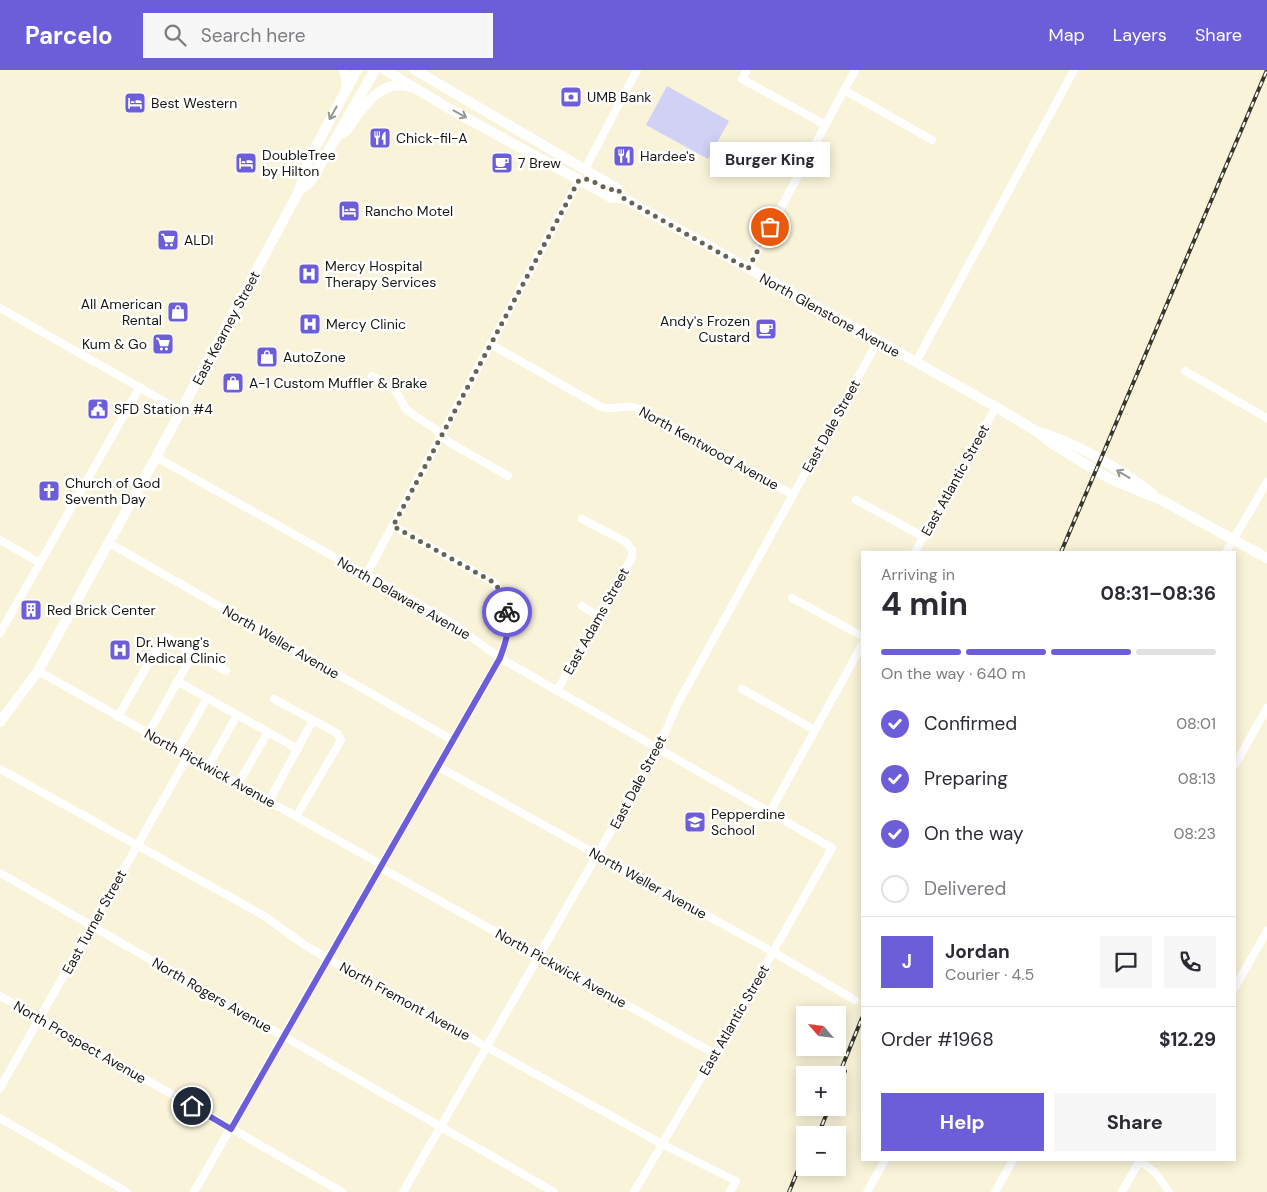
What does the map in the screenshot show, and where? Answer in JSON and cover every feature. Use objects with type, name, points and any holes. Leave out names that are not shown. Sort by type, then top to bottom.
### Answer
[{"type":"main road","points":[[344,70],[347,88]]},
{"type":"main road","name":"East Kearney Street","points":[[0,722],[38,671],[109,543],[300,191],[308,161],[357,70]]},
{"type":"main road","name":"East Kearney Street","points":[[300,191],[311,181],[375,70]]},
{"type":"main road","name":"North Glenstone Avenue","points":[[385,70],[612,198],[621,193]]},
{"type":"main road","name":"North Glenstone Avenue","points":[[414,70],[585,169],[621,193],[748,269],[1036,431],[1056,437],[1088,454],[1136,482],[1163,501],[1267,558]]},
{"type":"main road","points":[[427,70],[493,109],[515,129]]},
{"type":"main road","points":[[335,137],[347,130],[365,104],[382,90],[399,85],[418,90]]},
{"type":"main road","points":[[533,155],[543,153],[574,170],[585,169]]},
{"type":"street","points":[[585,169],[638,70]]},
{"type":"street","points":[[747,70],[742,79],[824,124]]},
{"type":"street","points":[[748,269],[824,124],[855,70]]},
{"type":"street","points":[[916,362],[1074,70]]},
{"type":"street","points":[[844,90],[932,140]]},
{"type":"street","points":[[366,575],[579,180]]},
{"type":"street","points":[[0,308],[181,411]]},
{"type":"street","name":"East Dale Street","points":[[403,1192],[658,749],[677,705],[878,341]]},
{"type":"street","name":"North Kentwood Avenue","points":[[490,344],[601,407],[629,406],[638,408],[793,496]]},
{"type":"street","points":[[1186,370],[1267,418]]},
{"type":"street","points":[[372,376],[388,384],[409,412],[434,428],[449,442],[508,476]]},
{"type":"street","points":[[0,633],[140,387]]},
{"type":"street","name":"East Atlantic Street","points":[[916,551],[996,407]]},
{"type":"street","name":"North Delaware Avenue","points":[[156,457],[452,622],[500,658],[832,848]]},
{"type":"street","points":[[1227,551],[1267,482]]},
{"type":"street","points":[[856,500],[924,537]]},
{"type":"street","name":"East Adams Street","points":[[557,691],[636,549],[582,519]]},
{"type":"street","points":[[194,1192],[454,741],[500,658],[506,642],[509,619],[501,591],[493,582],[393,526]]},
{"type":"street","points":[[0,540],[40,563]]},
{"type":"street","name":"North Weller Avenue","points":[[109,543],[454,741]]},
{"type":"street","points":[[792,598],[861,635]]},
{"type":"street","points":[[582,606],[598,616]]},
{"type":"street","points":[[118,717],[163,639],[166,637],[226,671]]},
{"type":"street","points":[[770,812],[861,647]]},
{"type":"street","points":[[148,734],[194,652]]},
{"type":"street","name":"North Pickwick Avenue","points":[[38,671],[715,1054]]},
{"type":"street","points":[[177,681],[298,749]]},
{"type":"street","points":[[742,689],[816,730]]},
{"type":"street","points":[[178,750],[207,698]]},
{"type":"street","points":[[274,699],[337,733],[341,737],[296,817]]},
{"type":"street","points":[[1236,763],[1267,708]]},
{"type":"street","points":[[208,767],[237,715]]},
{"type":"street","points":[[268,801],[314,720]]},
{"type":"street","points":[[238,784],[268,732]]},
{"type":"street","name":"East Turner Street","points":[[0,1088],[188,756]]},
{"type":"street","name":"North Weller Avenue","points":[[439,767],[773,952],[855,1000]]},
{"type":"street","name":"North Fremont Avenue","points":[[0,769],[266,917],[303,944],[328,959],[662,1144],[736,1181],[730,1192]]},
{"type":"street","name":"East Atlantic Street","points":[[634,1192],[832,848]]},
{"type":"street","name":"North Rogers Avenue","points":[[0,873],[554,1192]]},
{"type":"street","points":[[1236,985],[1267,931]]},
{"type":"street","name":"North Prospect Avenue","points":[[0,996],[342,1192]]},
{"type":"street","points":[[0,1118],[127,1192]]},
{"type":"street","points":[[867,1192],[884,1161]]},
{"type":"street","points":[[995,1192],[1012,1161]]},
{"type":"street","points":[[1122,1192],[1138,1161]]},
{"type":"street","points":[[1140,1161],[1155,1172],[1169,1192]]},
{"type":"shaded area","points":[[667,86],[729,121],[708,159],[646,125]]},
{"type":"railway","points":[[1061,551],[1267,70]]},
{"type":"railway","points":[[842,1066],[861,1020]]},
{"type":"railway","points":[[822,1126],[826,1116]]},
{"type":"railway","points":[[789,1192],[796,1175]]},
{"type":"way so far","points":[[507,612],[501,591],[493,582],[393,526],[579,180],[586,178],[608,190],[618,189],[623,198],[748,269],[770,227]]},
{"type":"place","name":"UMB Bank","points":[[571,97]]},
{"type":"place","name":"Best Western","points":[[135,103]]},
{"type":"place","name":"Chick-fil-A","points":[[380,138]]},
{"type":"place","name":"Hardee's","points":[[624,156]]},
{"type":"place","name":"DoubleTree by Hilton","points":[[246,163]]},
{"type":"place","name":"7 Brew","points":[[502,163]]},
{"type":"place","name":"Rancho Motel","points":[[349,211]]},
{"type":"place","name":"Burger King","points":[[770,227]]},
{"type":"place","name":"ALDI","points":[[168,240]]},
{"type":"place","name":"Mercy Hospital Therapy Services","points":[[309,274]]},
{"type":"place","name":"All American Rental","points":[[178,312]]},
{"type":"place","name":"Mercy Clinic","points":[[310,324]]},
{"type":"place","name":"Andy's Frozen Custard","points":[[766,329]]},
{"type":"place","name":"Kum & Go","points":[[163,344]]},
{"type":"place","name":"AutoZone","points":[[267,357]]},
{"type":"place","name":"A-1 Custom Muffler & Brake","points":[[233,383]]},
{"type":"place","name":"SFD Station #4","points":[[98,409]]},
{"type":"place","name":"Church of God Seventh Day","points":[[49,491]]},
{"type":"place","name":"Red Brick Center","points":[[31,610]]},
{"type":"place","name":"Dr. Hwang's Medical Clinic","points":[[120,650]]},
{"type":"place","name":"Pepperdine School","points":[[695,822]]},
{"type":"route","points":[[192,1106],[231,1129],[500,658],[506,642],[509,619],[507,612]]}]
